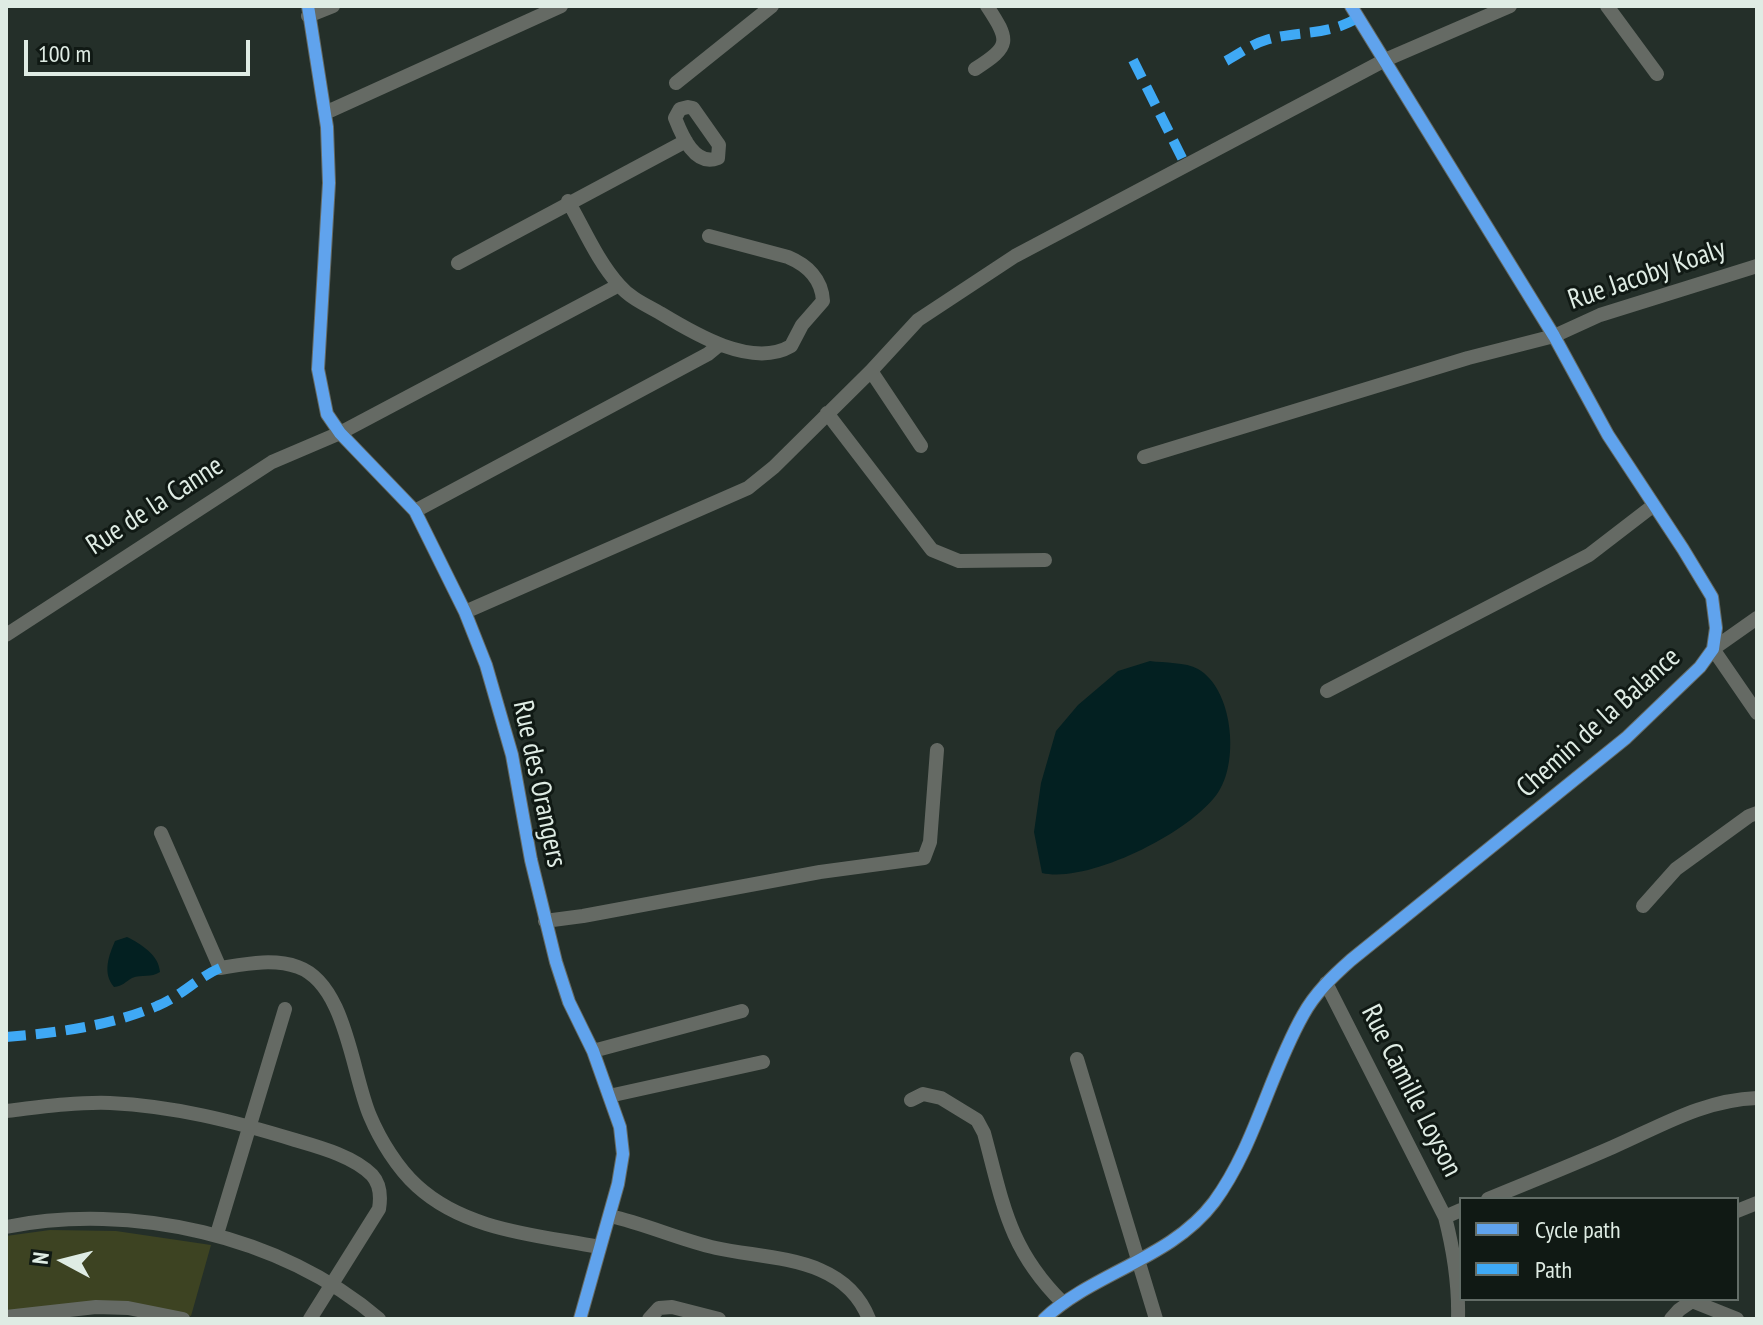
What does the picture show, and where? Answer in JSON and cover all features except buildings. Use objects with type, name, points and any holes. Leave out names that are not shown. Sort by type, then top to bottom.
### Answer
[{"type":"street","points":[[308,11],[333,6]]},
{"type":"street","points":[[325,113],[561,6]]},
{"type":"street","points":[[676,83],[772,6]]},
{"type":"street","points":[[975,69],[1003,48],[1000,28],[987,6]]},
{"type":"street","name":"Chemin de la Balance","points":[[1044,1319],[1062,1302],[1139,1262],[1179,1235],[1211,1205],[1229,1179],[1304,1013],[1326,983],[1626,738],[1700,667],[1713,649],[1716,628],[1712,597],[1608,435],[1554,336],[1351,6]]},
{"type":"street","points":[[465,612],[748,488],[774,467],[918,320],[1015,256],[1385,60],[1510,6]]},
{"type":"street","points":[[1607,6],[1657,74]]},
{"type":"street","name":"Rue des Orangers","points":[[308,11],[325,113],[329,183],[318,369],[327,414],[340,433],[415,511],[465,612],[486,665],[512,755],[545,921],[569,1002],[593,1051],[622,1136],[623,1154],[610,1216],[580,1319]]},
{"type":"street","points":[[458,263],[568,201],[686,141]]},
{"type":"street","points":[[568,201],[619,285],[641,302],[719,345],[750,352],[783,351],[791,346],[802,325],[820,306],[822,293],[812,272],[800,262],[709,236]]},
{"type":"street","name":"Rue Jacoby Koaly","points":[[1144,457],[1468,358],[1554,336],[1613,310],[1757,266]]},
{"type":"street","name":"Rue de la Canne","points":[[6,635],[272,462],[340,433],[619,285]]},
{"type":"street","points":[[415,511],[719,345]]},
{"type":"street","points":[[871,371],[921,446]]},
{"type":"street","points":[[827,413],[932,550],[959,561],[1045,560]]},
{"type":"street","points":[[1327,691],[1589,555],[1654,505]]},
{"type":"street","points":[[1757,618],[1713,649],[1757,713]]},
{"type":"street","points":[[545,921],[820,872],[924,858],[930,842],[937,750]]},
{"type":"street","points":[[1643,906],[1676,869],[1757,813]]},
{"type":"street","points":[[161,833],[220,968],[263,963],[287,965],[311,975],[324,989],[338,1009],[370,1117],[404,1173],[417,1186],[438,1202],[489,1226],[599,1247]]},
{"type":"street","name":"Rue Camille Loyson","points":[[1326,983],[1445,1217],[1456,1258],[1458,1319]]},
{"type":"street","points":[[217,1234],[285,1009]]},
{"type":"street","points":[[593,1051],[742,1011]]},
{"type":"street","points":[[1077,1059],[1156,1319]]},
{"type":"street","points":[[609,1096],[763,1062]]},
{"type":"street","points":[[911,1100],[923,1094],[931,1095],[953,1104],[977,1120],[984,1133],[1010,1228],[1032,1267],[1062,1302]]},
{"type":"street","points":[[1493,1197],[1616,1146],[1668,1119],[1737,1099],[1757,1098]]},
{"type":"street","points":[[6,1111],[107,1103],[202,1113],[321,1148],[356,1163],[377,1182],[379,1209],[310,1319]]},
{"type":"street","points":[[1445,1217],[1459,1211]]},
{"type":"street","points":[[610,1216],[714,1248],[802,1262],[842,1281],[869,1319]]},
{"type":"street","points":[[6,1227],[100,1219],[135,1221],[217,1234],[333,1285],[379,1319]]},
{"type":"street","points":[[1671,1319],[1691,1301]]},
{"type":"street","points":[[1694,1301],[1737,1319]]},
{"type":"street","points":[[6,1317],[96,1307],[128,1308],[183,1319]]},
{"type":"street","points":[[649,1319],[659,1308],[672,1307],[719,1319]]},
{"type":"green space","points":[[50,1230],[116,1231],[211,1245],[191,1316],[137,1304],[6,1311],[6,1236]]},
{"type":"water","points":[[1150,661],[1198,669],[1219,692],[1229,726],[1230,744],[1229,762],[1219,791],[1187,822],[1139,851],[1086,870],[1042,873],[1034,832],[1041,783],[1056,731],[1078,705],[1118,671]]},
{"type":"water","points":[[127,937],[153,955],[160,972],[132,978],[114,987],[108,976],[109,958],[115,941]]},
{"type":"marked path","points":[[1226,61],[1266,40],[1323,31],[1358,18]]},
{"type":"marked path","points":[[1133,60],[1185,164]]},
{"type":"marked path","points":[[6,1037],[83,1028],[121,1019],[165,1002],[220,968]]},
{"type":"cycle path","points":[[308,6],[327,127],[329,183],[318,369],[327,414],[340,433],[415,511],[465,612],[486,665],[512,755],[531,860],[556,962],[620,1127],[623,1154],[618,1184],[580,1319]]},
{"type":"cycle path","points":[[1044,1319],[1086,1289],[1176,1238],[1196,1221],[1214,1202],[1228,1180],[1291,1038],[1308,1007],[1325,985],[1351,960],[1626,738],[1700,667],[1713,649],[1716,628],[1712,597],[1608,435],[1554,336],[1351,6]]}]
